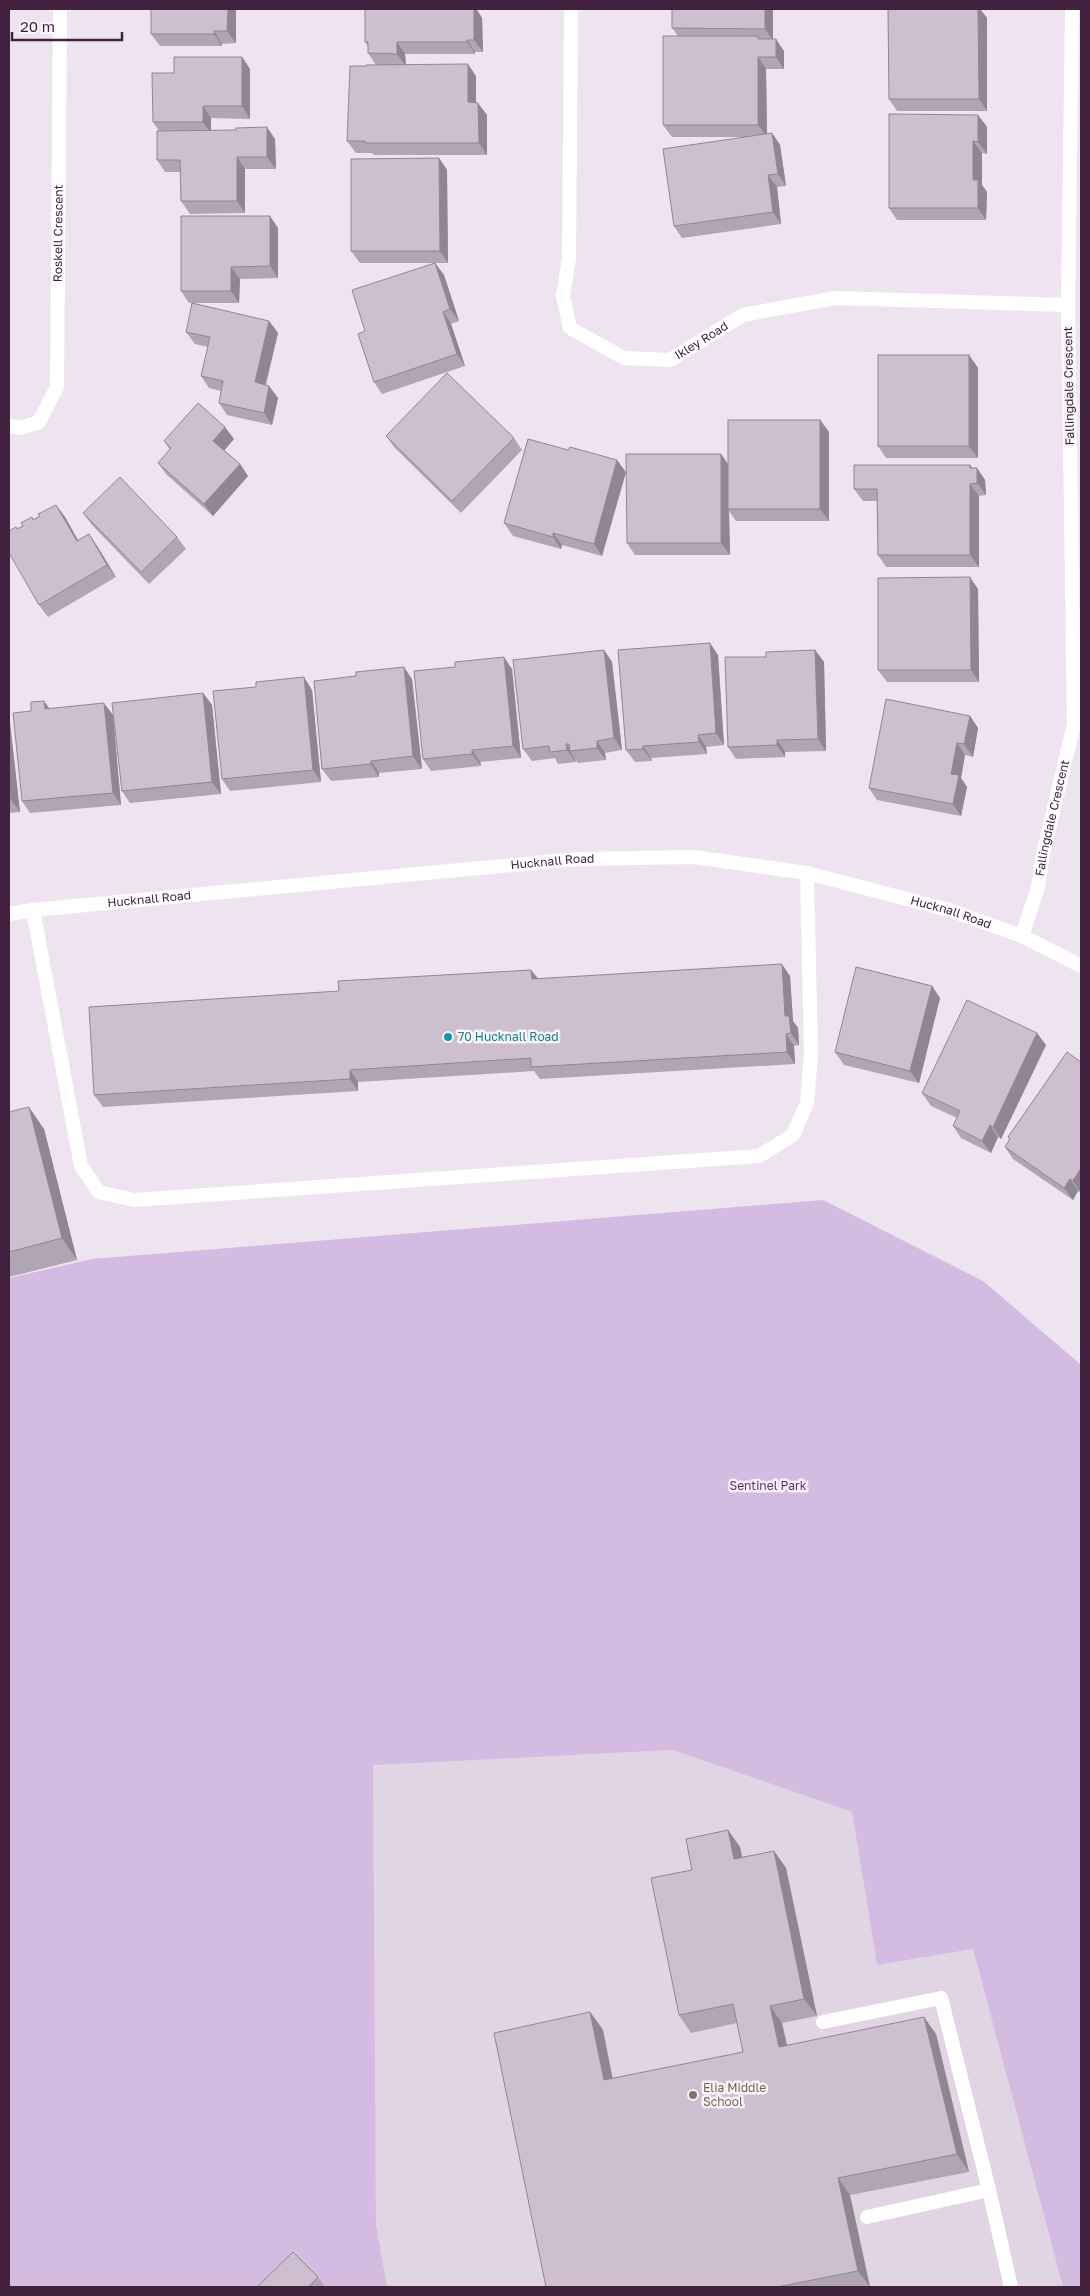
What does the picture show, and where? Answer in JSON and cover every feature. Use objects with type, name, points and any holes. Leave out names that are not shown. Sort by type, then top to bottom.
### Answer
[{"type":"street","name":"Roskell Crescent","points":[[9,426],[20,428],[39,422],[57,387],[60,9]]},
{"type":"street","name":"Ikley Road","points":[[571,9],[569,258],[563,296],[570,328],[624,358],[670,360],[743,315],[835,298],[1068,305]]},
{"type":"street","name":"Fallingdale Crescent","points":[[1022,936],[1038,887],[1074,724],[1068,305],[1072,9]]},
{"type":"street","name":"Hucknall Road","points":[[9,914],[33,910],[577,859],[694,857],[807,873],[949,910],[1022,936],[1081,966]]},
{"type":"street","points":[[33,910],[81,1166],[99,1192],[134,1200],[759,1156],[793,1134],[807,1104],[811,1054],[807,873]]},
{"type":"street","points":[[823,2022],[941,1998],[1011,2287]]},
{"type":"street","points":[[868,2217],[989,2190]]},
{"type":"shaded area","name":"Elia Middle School","points":[[673,1750],[852,1812],[877,1965],[973,1949],[1063,2287],[387,2287],[376,2224],[372,1764]]},
{"type":"green space","name":"Sentinel Park","points":[[823,1200],[983,1281],[1081,1365],[1081,2287],[1063,2287],[973,1949],[877,1965],[852,1812],[673,1750],[373,1765],[376,2224],[387,2287],[9,2287],[9,1278],[92,1259]]},
{"type":"building","points":[[151,9],[228,9],[227,31],[214,31],[214,34],[151,34]]},
{"type":"building","points":[[365,9],[474,9],[474,40],[467,40],[467,42],[397,42],[397,54],[368,53],[368,42],[365,42]]},
{"type":"building","points":[[672,9],[765,9],[765,29],[672,28]]},
{"type":"building","points":[[888,9],[978,9],[979,99],[889,99]]},
{"type":"building","points":[[663,36],[758,36],[758,39],[776,39],[776,57],[758,57],[758,125],[663,125]]},
{"type":"building","points":[[174,57],[242,57],[242,106],[203,106],[203,122],[153,122],[152,73],[174,73]]},
{"type":"building","points":[[468,64],[468,102],[478,103],[479,143],[365,143],[365,141],[347,141],[350,66]]},
{"type":"building","points":[[889,114],[978,115],[978,142],[973,141],[973,180],[978,180],[978,208],[889,208]]},
{"type":"building","points":[[267,127],[267,157],[237,157],[237,201],[181,201],[180,160],[157,160],[157,131],[236,130],[236,128]]},
{"type":"building","points":[[772,133],[778,174],[768,175],[773,212],[674,226],[663,149]]},
{"type":"building","points":[[439,158],[440,251],[351,251],[351,159]]},
{"type":"building","points":[[181,216],[270,216],[270,266],[231,267],[231,291],[181,291]]},
{"type":"building","points":[[435,263],[450,309],[443,312],[457,354],[374,382],[358,334],[365,331],[352,290]]},
{"type":"building","points":[[192,303],[269,321],[255,382],[269,386],[264,413],[219,403],[223,381],[201,376],[210,337],[186,332]]},
{"type":"building","points":[[878,355],[969,355],[969,446],[878,446]]},
{"type":"building","points":[[447,373],[514,438],[452,501],[386,436]]},
{"type":"building","points":[[198,403],[225,427],[213,441],[240,464],[204,504],[158,463],[171,448],[164,441]]},
{"type":"building","points":[[728,420],[820,420],[820,509],[728,509]]},
{"type":"building","points":[[528,439],[568,450],[570,447],[617,460],[594,544],[553,533],[553,537],[504,523]]},
{"type":"building","points":[[626,454],[721,454],[721,543],[627,543]]},
{"type":"building","points":[[854,465],[970,465],[970,468],[977,468],[977,483],[970,484],[970,555],[878,555],[877,489],[854,489]]},
{"type":"building","points":[[120,477],[177,537],[141,572],[83,513]]},
{"type":"building","points":[[56,505],[77,541],[89,534],[107,565],[39,605],[9,553],[9,531],[23,526],[21,523],[32,517],[33,520],[40,516],[38,514]]},
{"type":"building","points":[[970,577],[971,670],[878,670],[878,578]]},
{"type":"building","points":[[710,643],[716,733],[698,735],[699,742],[643,746],[643,749],[626,750],[618,650]]},
{"type":"building","points":[[604,650],[614,738],[597,741],[597,748],[570,751],[569,744],[566,744],[567,750],[550,752],[549,746],[523,749],[513,660]]},
{"type":"building","points":[[815,650],[818,739],[777,740],[777,745],[728,747],[725,657],[766,657],[766,652]]},
{"type":"building","points":[[504,657],[513,746],[472,750],[472,754],[423,759],[414,671],[455,667],[455,662]]},
{"type":"building","points":[[404,667],[413,756],[371,761],[371,764],[322,769],[314,681],[356,676],[356,672]]},
{"type":"building","points":[[304,677],[313,770],[222,779],[213,691],[256,687],[256,682]]},
{"type":"building","points":[[203,693],[212,782],[122,791],[112,703]]},
{"type":"building","points":[[886,699],[970,716],[964,744],[957,743],[951,774],[959,775],[953,804],[869,788]]},
{"type":"building","points":[[44,701],[45,709],[104,703],[113,793],[22,801],[13,713],[31,711],[31,702]]},
{"type":"building","points":[[9,778],[11,800],[9,800]]},
{"type":"building","name":"70 Hucknall Road","points":[[782,964],[785,1016],[789,1016],[791,1033],[786,1034],[787,1052],[531,1067],[531,1058],[350,1070],[350,1079],[94,1095],[89,1007],[339,991],[338,981],[531,970],[532,979]]},
{"type":"building","points":[[856,967],[932,986],[910,1071],[835,1052]]},
{"type":"building","points":[[967,1000],[1037,1033],[993,1127],[990,1125],[982,1141],[953,1126],[960,1111],[922,1093]]},
{"type":"building","points":[[1067,1052],[1081,1062],[1081,1168],[1073,1181],[1070,1179],[1064,1188],[1005,1147],[1010,1139],[1008,1137]]},
{"type":"building","points":[[29,1107],[62,1238],[9,1252],[9,1112]]},
{"type":"building","points":[[728,1830],[734,1859],[774,1851],[804,1999],[770,2006],[779,2047],[924,2017],[957,2154],[838,2178],[858,2271],[777,2287],[546,2287],[494,2033],[590,2012],[604,2080],[743,2052],[733,2004],[679,2015],[651,1878],[692,1870],[686,1839]]},
{"type":"building","points":[[293,2252],[318,2277],[308,2287],[257,2287]]},
{"type":"place","name":"70 Hucknall Road","points":[[448,1037]]},
{"type":"place","name":"Elia Middle School","points":[[693,2095]]}]
